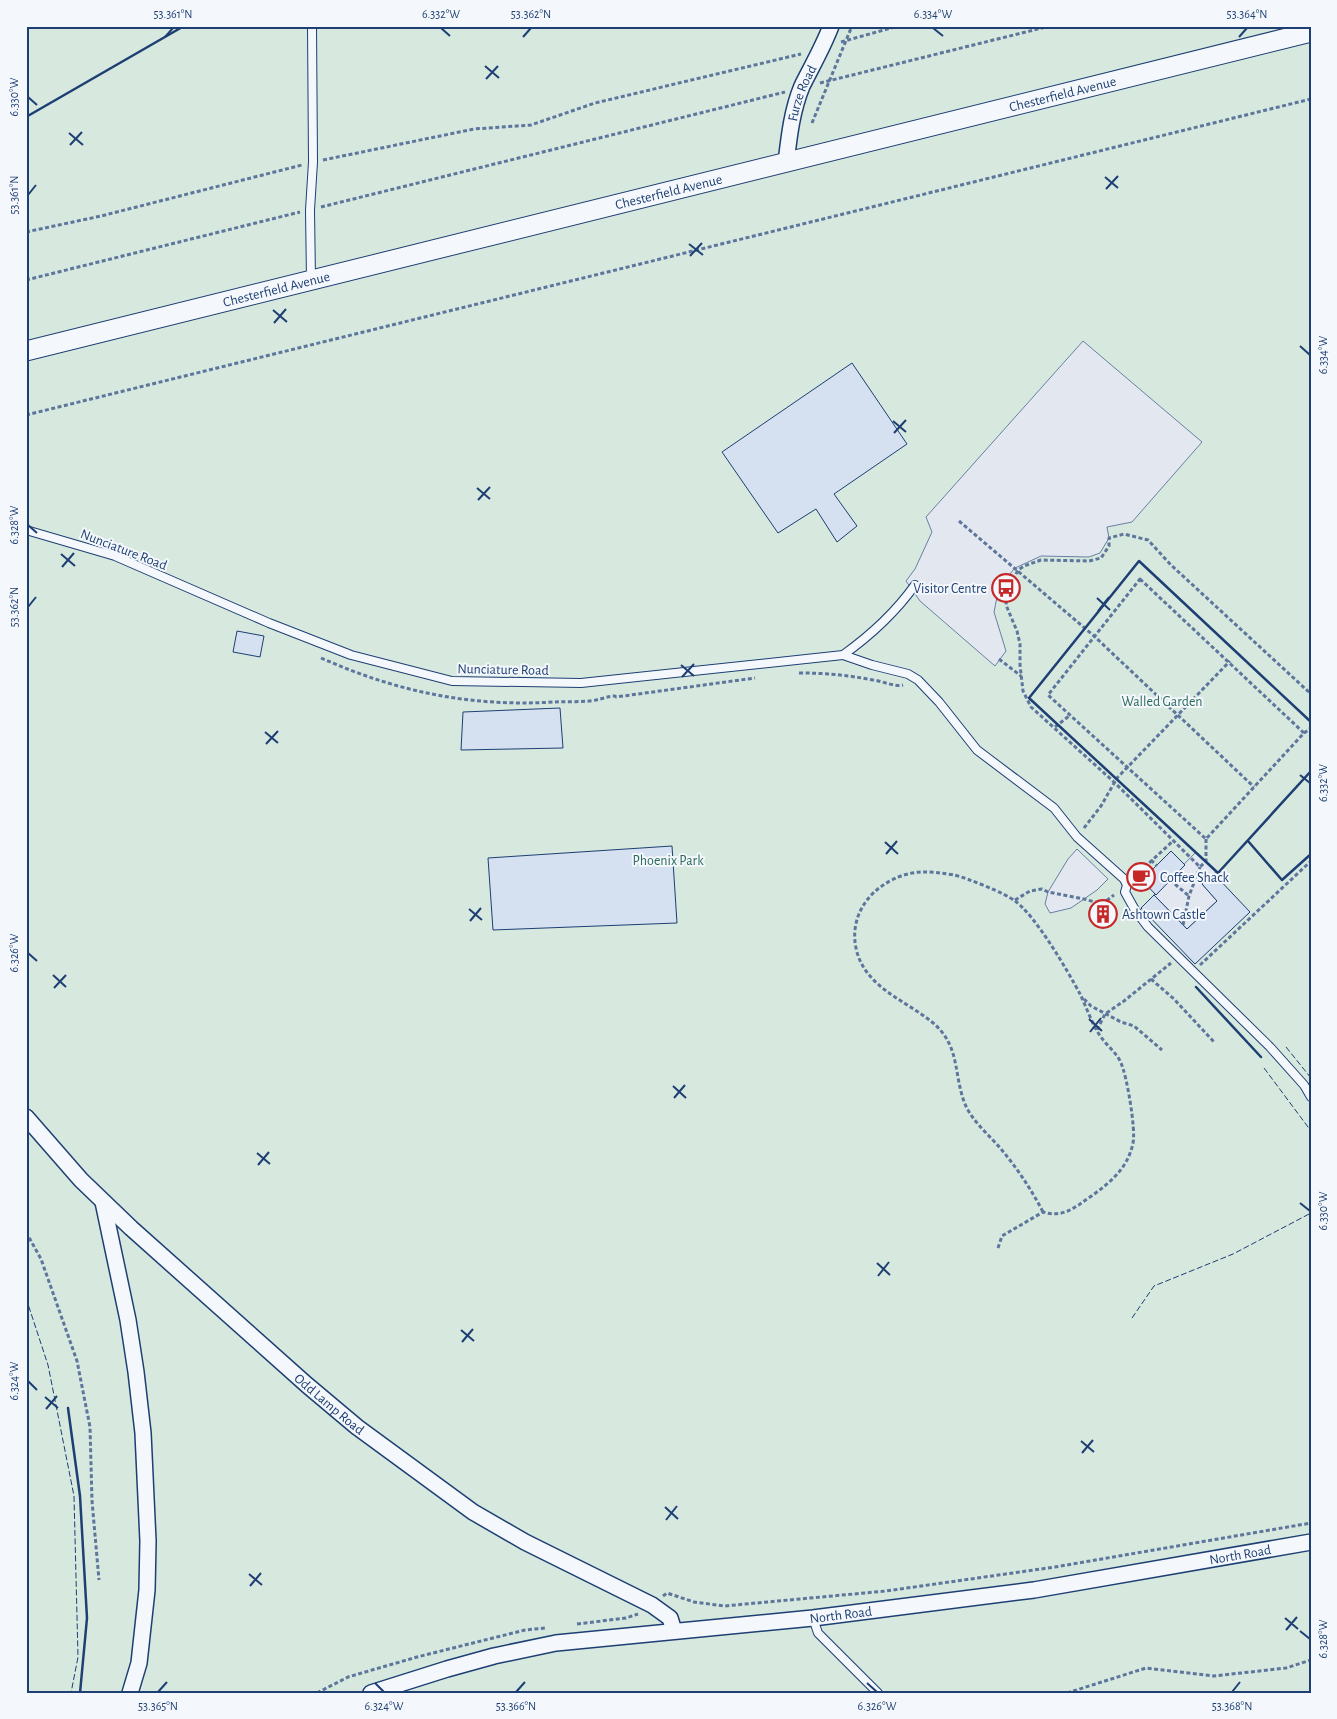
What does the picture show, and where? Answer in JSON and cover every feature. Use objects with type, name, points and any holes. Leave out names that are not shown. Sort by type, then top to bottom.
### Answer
[{"type":"street","name":"Furze Road","points":[[786,163],[790,129],[802,88],[831,26]]},
{"type":"street","name":"Chesterfield Avenue","points":[[26,351],[1311,32]]},
{"type":"street","name":"Odd Lamp Road","points":[[26,1117],[103,1202],[307,1385],[357,1427],[473,1512],[525,1542],[652,1605],[670,1618],[674,1631]]},
{"type":"street","points":[[103,1202],[128,1320],[143,1433],[148,1541],[147,1590],[139,1663],[130,1693]]},
{"type":"street","name":"North Road","points":[[371,1693],[447,1668],[556,1643],[812,1618],[1034,1590],[1311,1542]]},
{"type":"lane","points":[[311,280],[310,210],[313,162],[312,26]]},
{"type":"lane","name":"Nunciature Road","points":[[26,530],[115,556],[269,623],[351,655],[452,681],[581,683],[843,655],[866,639],[888,618],[915,584]]},
{"type":"lane","points":[[843,655],[908,674],[918,680],[939,702],[977,750],[1054,808],[1077,837],[1124,879],[1127,885],[1125,892],[1134,910],[1148,927],[1270,1048],[1304,1085],[1311,1097]]},
{"type":"lane","points":[[812,1618],[818,1633],[878,1693]]},
{"type":"path","points":[[812,124],[852,26]]},
{"type":"path","points":[[26,232],[101,216],[313,162],[474,129],[531,125],[595,103],[822,48],[898,26]]},
{"type":"path","points":[[26,280],[1050,26]]},
{"type":"path","points":[[26,415],[1311,99]]},
{"type":"path","points":[[959,521],[1094,636],[1254,787]]},
{"type":"path","points":[[1200,867],[1114,782],[1031,707],[1023,691],[1020,644],[1017,631],[1006,605],[1007,592],[1018,570],[1041,560],[1089,561],[1101,558],[1109,546],[1109,538],[1124,534],[1148,540],[1171,564],[1311,694]]},
{"type":"path","points":[[1206,839],[1048,695],[1140,579],[1230,661],[1304,733]]},
{"type":"path","points":[[999,659],[1021,676]]},
{"type":"path","points":[[1077,837],[1101,806],[1114,782],[1230,661]]},
{"type":"path","points":[[1055,727],[1069,716]]},
{"type":"path","points":[[1183,925],[1189,896],[1200,867],[1206,862],[1206,839],[1304,733],[1311,728]]},
{"type":"path","points":[[1151,860],[1156,866]]},
{"type":"path","points":[[1193,971],[1311,861]]},
{"type":"path","points":[[998,1248],[1002,1236],[1043,1212],[1050,1214],[1067,1212],[1104,1188],[1123,1170],[1134,1142],[1132,1115],[1125,1076],[1120,1062],[1100,1038],[1071,977],[1037,926],[1015,900],[962,877],[931,871],[914,872],[890,881],[862,904],[856,919],[854,935],[856,951],[874,981],[885,992],[933,1023],[945,1036],[956,1063],[966,1106],[976,1122],[1018,1169],[1043,1212]]},
{"type":"path","points":[[1170,880],[1189,896]]},
{"type":"path","points":[[1015,900],[1030,891],[1042,889],[1048,892]]},
{"type":"path","points":[[1100,1038],[1098,1028],[1105,1014],[1152,979],[1178,956]]},
{"type":"path","points":[[1152,979],[1174,999],[1215,1043]]},
{"type":"path","points":[[1081,997],[1091,1006],[1105,1014],[1134,1026],[1162,1050]]},
{"type":"path","points":[[26,1232],[41,1259],[77,1361],[90,1427],[92,1501],[99,1580]]},
{"type":"path","points":[[659,1598],[668,1592],[694,1602],[724,1606],[886,1591],[1055,1567],[1311,1523]]},
{"type":"path","points":[[1068,1693],[1146,1668],[1214,1676],[1286,1668],[1311,1660]]},
{"type":"green space","name":"Phoenix Park","points":[[26,26],[1311,26],[1311,1693],[26,1693]]},
{"type":"shaded area","points":[[1083,341],[1202,442],[1132,522],[1107,527],[1109,538],[1100,553],[1089,557],[1041,556],[1015,568],[999,587],[994,612],[1006,651],[995,666],[920,601],[906,581],[915,569],[932,532],[926,517]]},
{"type":"shaded area","points":[[1077,849],[1108,879],[1097,890],[1071,908],[1050,913],[1045,904],[1048,892],[1068,859]]},
{"type":"shaded area","points":[[1196,852],[1217,871],[1202,884],[1217,901],[1187,929],[1154,895]]},
{"type":"building","points":[[852,363],[907,444],[834,494],[857,526],[837,542],[816,509],[778,533],[722,452]]},
{"type":"building","points":[[237,631],[264,636],[260,657],[233,652]]},
{"type":"building","points":[[560,708],[563,748],[461,750],[463,712]]},
{"type":"building","points":[[672,846],[677,923],[493,930],[488,858]]},
{"type":"building","points":[[1171,851],[1185,865],[1156,895],[1142,880]]},
{"type":"building","points":[[1214,874],[1250,912],[1195,964],[1141,908],[1154,895],[1187,929],[1217,901],[1202,884]]},
{"type":"building","name":"Ashtown Castle","points":[[1107,904],[1116,917],[1100,927],[1089,911],[1097,906],[1099,910]]},
{"type":"fence","points":[[1286,1047],[1311,1078]]},
{"type":"fence","points":[[1264,1068],[1311,1131]]},
{"type":"fence","points":[[1132,1318],[1154,1286],[1233,1254],[1311,1213]]},
{"type":"fence","points":[[26,1298],[48,1365],[74,1496],[78,1657],[71,1693]]},
{"type":"wall","points":[[26,117],[184,26]]},
{"type":"wall","points":[[1311,722],[1139,561],[1029,698],[1218,873],[1311,771]]},
{"type":"wall","points":[[1248,841],[1282,880],[1311,854]]},
{"type":"wall","points":[[1196,987],[1261,1057]]},
{"type":"wall","points":[[68,1408],[80,1496],[87,1618],[80,1693]]},
{"type":"place","name":"Visitor Centre","points":[[1006,588]]},
{"type":"place","name":"Coffee Shack","points":[[1141,877]]},
{"type":"place","name":"Ashtown Castle","points":[[1103,914]]},
{"type":"park label","name":"Walled Garden","points":[[1162,701]]}]
